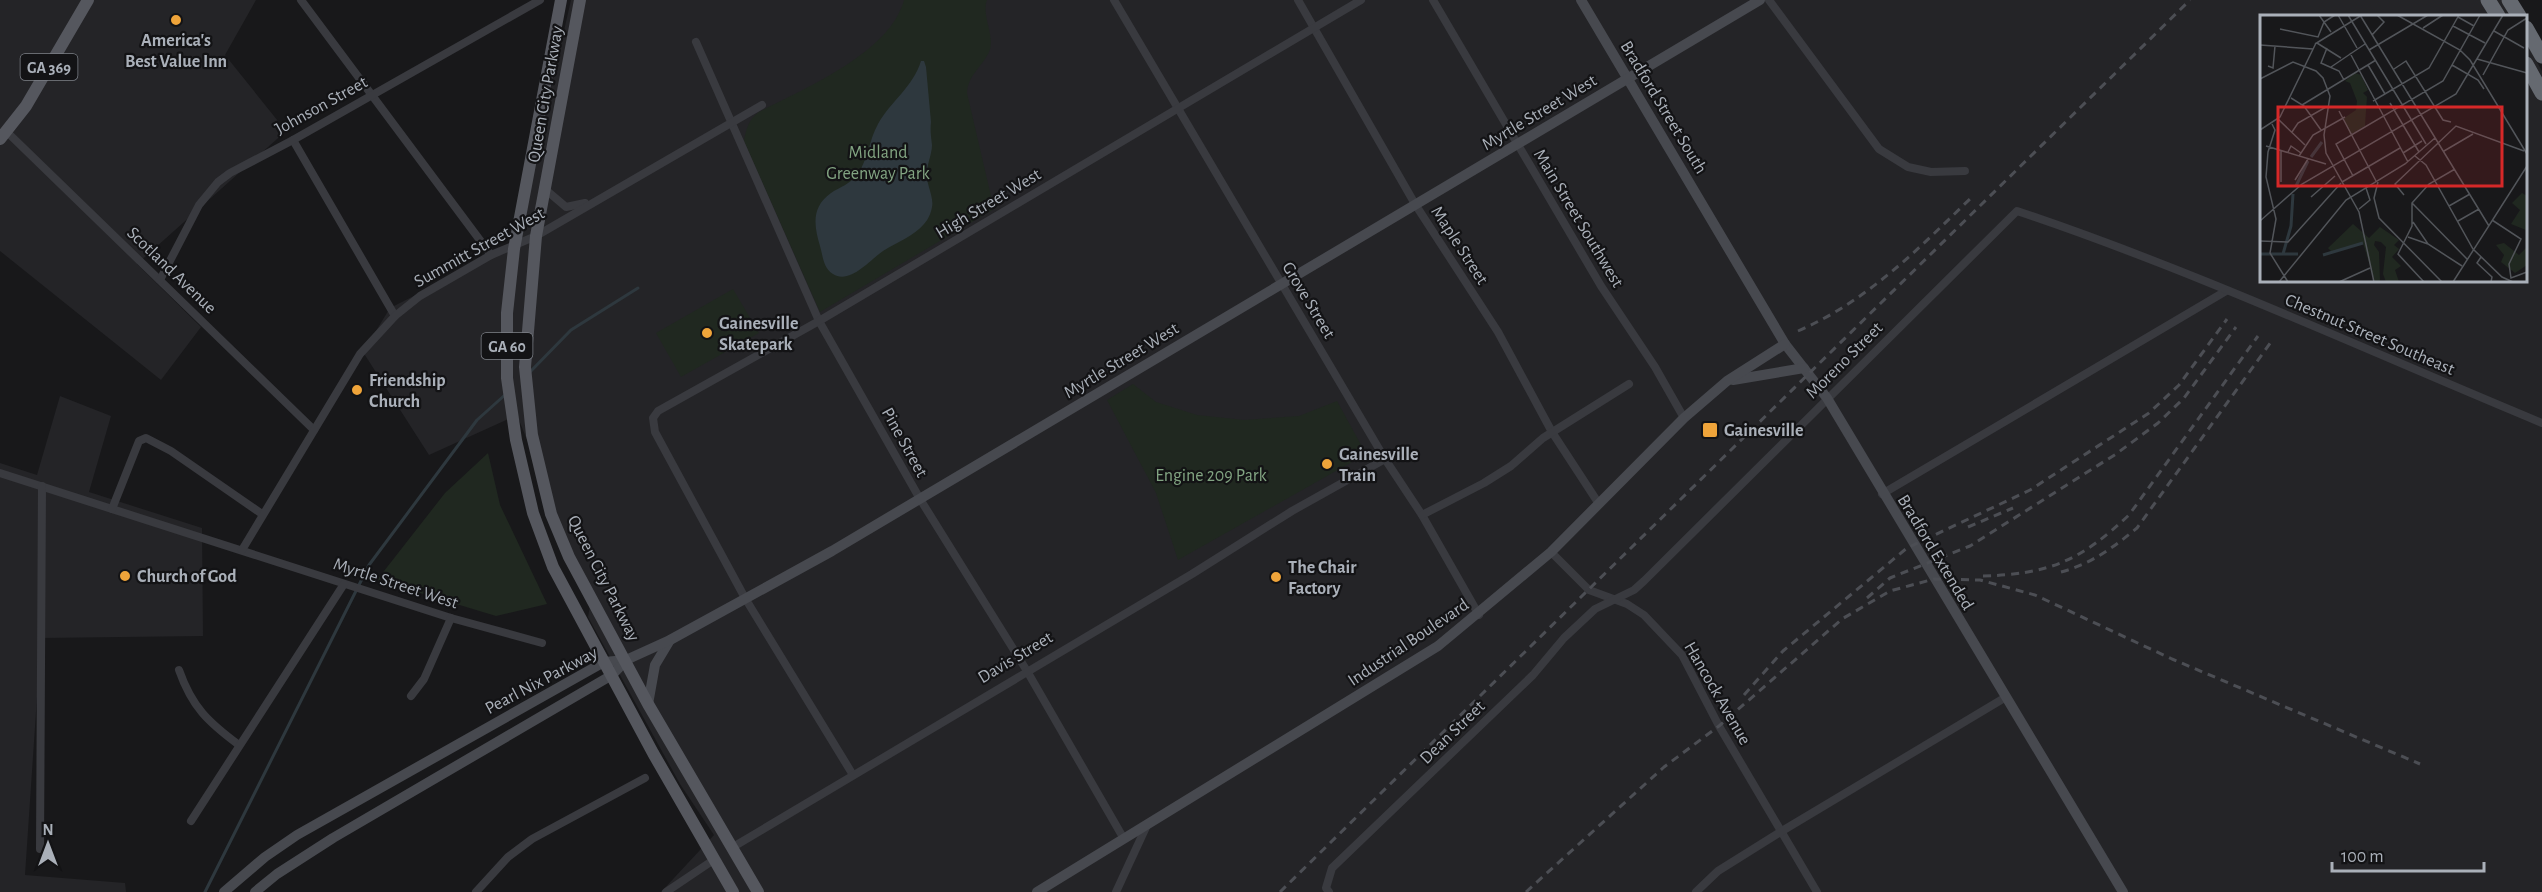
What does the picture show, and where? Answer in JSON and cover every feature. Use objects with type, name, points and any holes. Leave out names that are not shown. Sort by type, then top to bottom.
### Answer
[{"type":"highway","points":[[2488,0],[2497,15]]},
{"type":"highway","points":[[2509,0],[2518,15]]},
{"type":"highway","points":[[2527,30],[2542,57]]},
{"type":"highway","points":[[2527,66],[2542,93]]},
{"type":"main road","name":"GA 369","points":[[3,135],[26,106],[88,0]]},
{"type":"main road","name":"Queen City Parkway","points":[[561,0],[515,245],[507,313],[507,363],[516,440],[533,513],[553,567],[733,892]]},
{"type":"main road","name":"Queen City Parkway","points":[[580,0],[536,236],[525,367],[532,435],[551,514],[569,557],[648,704],[758,892]]},
{"type":"main road","name":"Bradford Street South","points":[[1581,0],[1719,231]]},
{"type":"main road","name":"Myrtle Street West","points":[[626,660],[670,640],[920,499],[1760,0]]},
{"type":"main road","name":"Bradford Extended","points":[[1719,231],[1785,344],[1827,398],[1882,494],[2123,892]]},
{"type":"main road","name":"Industrial Boulevard","points":[[1036,892],[1438,646],[1479,615],[1551,552],[1684,418],[1727,381],[1785,344]]},
{"type":"main road","points":[[1727,381],[1804,368]]},
{"type":"main road","points":[[648,704],[655,665],[670,640]]},
{"type":"main road","name":"Pearl Nix Parkway","points":[[224,892],[265,857],[297,835],[604,662],[626,660]]},
{"type":"main road","name":"Pearl Nix Parkway","points":[[255,892],[277,873],[333,838],[612,675],[626,660]]},
{"type":"main road","name":"Davis Street","points":[[715,859],[732,847]]},
{"type":"street","points":[[301,0],[491,255]]},
{"type":"street","name":"Johnson Street","points":[[160,280],[191,218],[218,182],[256,158],[293,140],[540,0]]},
{"type":"street","name":"Grove Street","points":[[1114,0],[1385,459],[1422,515],[1479,615]]},
{"type":"street","name":"Maple Street","points":[[1298,0],[1415,204],[1498,332],[1552,432],[1599,504]]},
{"type":"street","name":"High Street West","points":[[745,598],[655,432],[653,418],[658,411],[819,321],[1361,0]]},
{"type":"street","name":"Main Street Southwest","points":[[1433,0],[1601,286],[1656,367],[1684,418]]},
{"type":"street","points":[[1769,0],[1879,149],[1908,167],[1932,172],[1965,171]]},
{"type":"street","name":"Pine Street","points":[[696,42],[819,321],[920,499],[1027,671],[1124,839]]},
{"type":"street","name":"Summitt Street West","points":[[242,550],[360,354],[395,316],[420,296],[491,255],[536,236],[589,203],[762,105]]},
{"type":"street","name":"Scotland Avenue","points":[[3,135],[160,280],[314,430]]},
{"type":"street","points":[[293,140],[395,316]]},
{"type":"street","points":[[546,190],[566,207],[589,203]]},
{"type":"street","name":"Chestnut Street Southeast","points":[[2017,212],[2068,229],[2226,291],[2542,423]]},
{"type":"street","name":"Moreno Street","points":[[1612,600],[1634,590],[1644,581],[2017,212]]},
{"type":"street","points":[[1882,494],[2226,291]]},
{"type":"street","points":[[1422,515],[1484,483],[1511,466],[1552,432],[1629,384]]},
{"type":"street","points":[[112,509],[139,441],[146,438],[171,451],[262,514]]},
{"type":"street","name":"Davis Street","points":[[732,847],[1192,574],[1293,511],[1385,459]]},
{"type":"street","name":"Myrtle Street West","points":[[0,473],[451,618],[542,643]]},
{"type":"street","points":[[40,849],[42,486]]},
{"type":"street","name":"Hancock Avenue","points":[[1551,552],[1589,590],[1627,604],[1644,615],[1683,655],[1719,726],[1817,892]]},
{"type":"street","points":[[191,821],[344,584]]},
{"type":"street","points":[[745,598],[852,775]]},
{"type":"street","name":"Dean Street","points":[[1329,892],[1326,888],[1332,868],[1533,675],[1564,638],[1595,609],[1612,600]]},
{"type":"street","points":[[411,696],[424,679],[451,618]]},
{"type":"street","points":[[179,670],[187,693],[209,723],[239,745]]},
{"type":"street","points":[[1696,892],[1718,872],[1782,831],[2006,697]]},
{"type":"street","points":[[476,892],[508,857],[532,839],[645,778]]},
{"type":"street","points":[[1116,892],[1147,825]]},
{"type":"street","name":"Davis Street","points":[[666,892],[715,859]]},
{"type":"shaded area","points":[[0,0],[256,0],[225,55],[286,131],[137,264],[201,327],[161,380],[0,251]]},
{"type":"shaded area","points":[[571,0],[2501,0],[2510,15],[2260,15],[2260,282],[2527,282],[2527,44],[2542,71],[2542,892],[661,892],[714,835],[680,784],[588,617],[591,600],[517,415],[429,455],[363,352],[390,308],[515,245]]},
{"type":"shaded area","points":[[921,61],[924,61],[926,67],[931,122],[932,149],[927,172],[932,203],[930,214],[915,232],[883,251],[860,270],[846,276],[833,274],[825,265],[818,239],[817,211],[825,198],[857,175],[864,163],[878,124],[913,79]]},
{"type":"shaded area","points":[[60,396],[111,416],[89,492],[202,528],[203,636],[41,638],[25,875],[125,883],[126,892],[0,892],[0,463],[37,475]]},
{"type":"green space","name":"Midland Greenway Park","points":[[904,0],[987,0],[986,13],[991,46],[970,81],[967,93],[994,209],[820,312],[744,141],[746,132],[750,121],[759,112],[844,67],[864,52],[896,19]]},
{"type":"green space","name":"Gainesville Skatepark","points":[[733,289],[759,333],[681,377],[656,333]]},
{"type":"green space","name":"Engine 209 Park","points":[[1133,384],[1156,402],[1197,415],[1244,420],[1299,416],[1337,401],[1366,454],[1178,560],[1156,493],[1107,400]]},
{"type":"green space","points":[[488,453],[500,505],[547,604],[496,616],[377,580],[445,493]]},
{"type":"waterway","points":[[529,373],[571,330],[638,288]]},
{"type":"waterway","points":[[205,892],[369,565],[477,420],[506,394]]},
{"type":"railway","points":[[1280,892],[2190,0]]},
{"type":"railway","points":[[1798,331],[1824,318],[1870,289],[1912,254],[1973,196]]},
{"type":"railway","points":[[1744,695],[1783,651],[1907,548],[2030,490],[2149,413],[2179,385],[2227,319]]},
{"type":"railway","points":[[1867,598],[1890,578],[1970,546],[2116,454],[2158,423],[2184,398],[2236,327]]},
{"type":"railway","points":[[1983,576],[2006,575],[2046,568],[2079,554],[2111,531],[2129,515],[2258,336]]},
{"type":"railway","points":[[2061,572],[2102,554],[2137,528],[2271,342]]},
{"type":"railway","points":[[1968,527],[2013,508]]},
{"type":"railway","points":[[1526,892],[1664,767],[1719,726],[1842,619],[1890,591],[1934,579],[1980,580],[2035,595],[2172,659],[2420,764]]},
{"type":"place","name":"America's Best Value Inn","points":[[176,20]]},
{"type":"place","name":"Gainesville Skatepark","points":[[707,333]]},
{"type":"place","name":"Friendship Church","points":[[357,390]]},
{"type":"place","name":"Gainesville","points":[[1710,430]]},
{"type":"place","name":"Gainesville Train","points":[[1327,464]]},
{"type":"place","name":"Church of God","points":[[125,576]]},
{"type":"place","name":"The Chair Factory","points":[[1276,577]]}]
